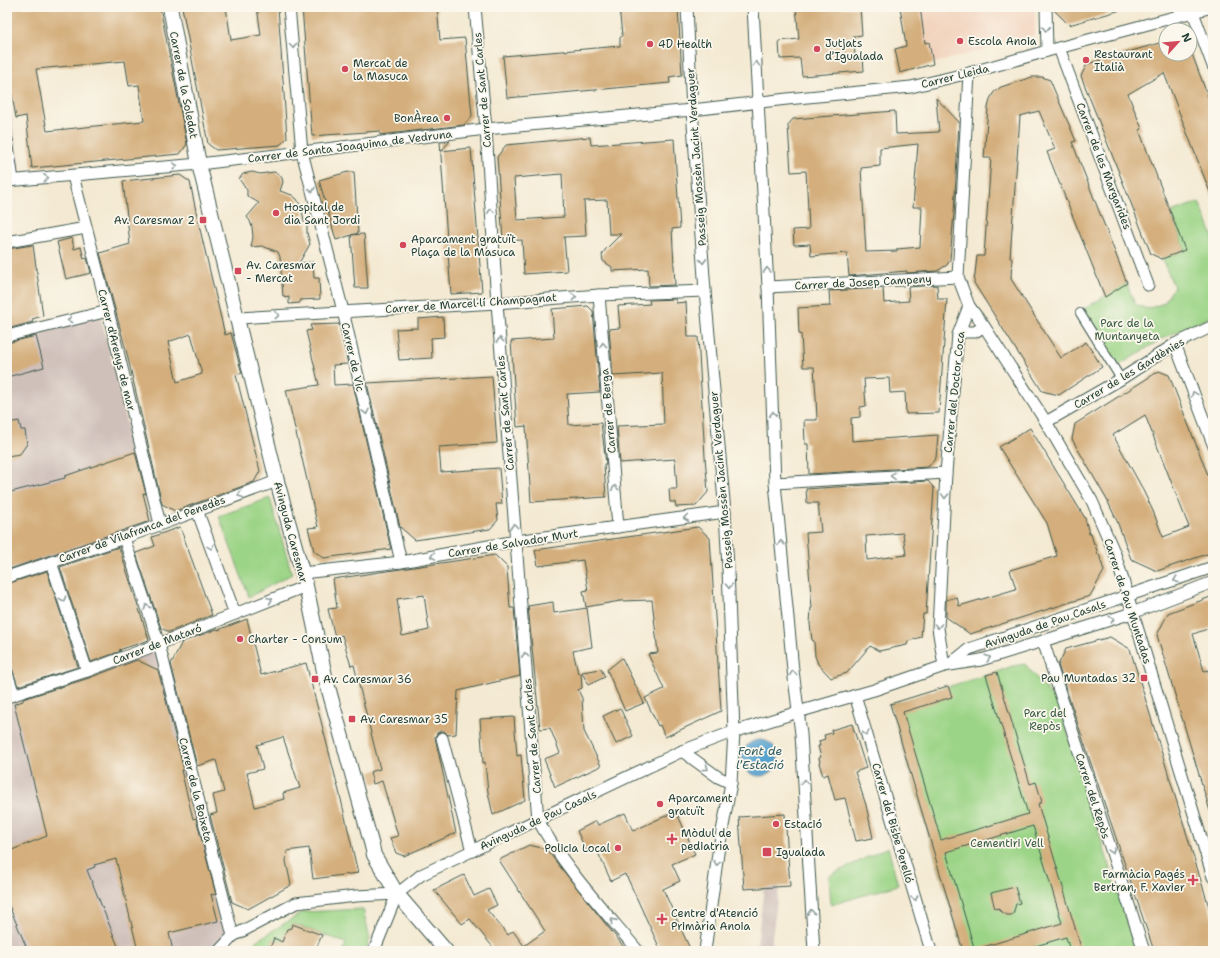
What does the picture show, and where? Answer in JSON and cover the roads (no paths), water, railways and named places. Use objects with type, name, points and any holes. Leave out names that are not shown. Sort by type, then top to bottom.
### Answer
[{"type":"street","name":"Carrer de la Soledat","points":[[170,7],[199,164]]},
{"type":"street","name":"Carrer de Vic","points":[[290,7],[302,152],[343,311],[401,562]]},
{"type":"street","name":"Carrer de Sant Carles","points":[[475,7],[486,129],[496,303],[538,820]]},
{"type":"street","name":"Passeig Mossèn Jacint Verdaguer","points":[[687,7],[692,110],[705,291],[725,512],[734,732],[731,783],[718,853],[705,951]]},
{"type":"street","points":[[753,7],[768,287],[775,483],[801,734],[814,951]]},
{"type":"street","points":[[1046,7],[1047,51]]},
{"type":"street","name":"Carrer Lleida","points":[[692,110],[911,87],[969,73],[1192,10],[1212,7]]},
{"type":"street","points":[[1192,10],[1213,66]]},
{"type":"street","name":"Carrer de les Margarides","points":[[1059,48],[1148,285]]},
{"type":"street","points":[[969,73],[958,277],[969,306]]},
{"type":"street","name":"Carrer de Santa Joaquima de Vedruna","points":[[10,181],[199,164],[486,129],[692,110]]},
{"type":"street","points":[[7,140],[10,181]]},
{"type":"street","name":"Avinguda Caresmar","points":[[199,164],[277,481],[304,580],[325,676],[374,855],[397,894],[446,951]]},
{"type":"street","name":"Carrer d'Arenys de mar","points":[[73,176],[108,310],[160,524]]},
{"type":"street","points":[[7,242],[86,228]]},
{"type":"street","name":"Carrer de Josep Campeny","points":[[768,287],[958,277]]},
{"type":"street","name":"Carrer de Marcel·lí Champagnat","points":[[238,318],[496,303],[599,295],[705,291]]},
{"type":"street","name":"Carrer de Berga","points":[[599,295],[618,527]]},
{"type":"street","name":"Carrer de Pau Muntadas","points":[[969,306],[984,326],[1046,422],[1092,501],[1115,554],[1213,877]]},
{"type":"street","name":"Carrer del Doctor Coca","points":[[946,666],[938,628],[946,473],[958,335],[969,306]]},
{"type":"street","points":[[7,336],[108,310]]},
{"type":"street","points":[[1080,313],[1121,379]]},
{"type":"street","points":[[958,335],[964,332],[975,332],[984,326]]},
{"type":"street","name":"Carrer de les Gardènies","points":[[1046,422],[1121,379],[1175,344],[1213,326]]},
{"type":"street","points":[[1175,344],[1213,444]]},
{"type":"street","points":[[775,483],[946,473]]},
{"type":"street","name":"Carrer de Vilafranca del Penedès","points":[[7,577],[124,538],[277,481]]},
{"type":"street","points":[[198,510],[235,614]]},
{"type":"street","name":"Carrer de Salvador Murt","points":[[304,580],[516,541],[725,512]]},
{"type":"street","name":"Carrer de la Boixeta","points":[[124,538],[159,644],[233,936]]},
{"type":"street","points":[[51,562],[87,671]]},
{"type":"street","name":"Avinguda de Pau Casals","points":[[946,666],[970,649],[1213,567]]},
{"type":"street","name":"Carrer de Mataró","points":[[10,696],[87,671],[159,644],[235,614],[304,580]]},
{"type":"street","name":"Avinguda de Pau Casals","points":[[397,894],[421,876],[682,751],[734,732],[946,666],[981,660],[1043,641],[1132,612],[1213,582]]},
{"type":"street","name":"Carrer del Repòs","points":[[1043,641],[1144,951]]},
{"type":"street","points":[[7,673],[10,696]]},
{"type":"street","name":"Carrer del Bisbe Perelló","points":[[855,695],[930,951]]},
{"type":"street","points":[[442,738],[472,851]]},
{"type":"street","points":[[682,751],[718,777],[731,783]]},
{"type":"street","points":[[538,820],[548,839],[576,877],[638,951]]},
{"type":"street","points":[[219,951],[233,936],[296,904],[356,896],[397,894],[374,951]]},
{"type":"water","name":"Font de l'Estació","points":[[763,740],[773,745],[777,751],[777,765],[773,771],[767,775],[757,776],[747,771],[743,765],[742,755],[747,745],[753,741]]},
{"type":"place","name":"Escola Anoia","points":[[960,41]]},
{"type":"place","name":"4D Health","points":[[650,44]]},
{"type":"place","name":"Jutjats d'Igualada","points":[[817,49]]},
{"type":"place","name":"Restaurant Italià","points":[[1086,60]]},
{"type":"place","name":"Mercat de la Masuca","points":[[345,69]]},
{"type":"place","name":"BonÀrea","points":[[447,118]]},
{"type":"place","name":"Hospital de dia Sant Jordi","points":[[276,213]]},
{"type":"place","name":"Av. Caresmar 2","points":[[203,220]]},
{"type":"place","name":"Aparcament gratuït Plaça de la Masuca","points":[[403,245]]},
{"type":"place","name":"Av. Caresmar - Mercat","points":[[238,271]]},
{"type":"place","name":"Charter - Consum","points":[[240,639]]},
{"type":"place","name":"Pau Muntadas 32","points":[[1144,678]]},
{"type":"place","name":"Av. Caresmar 36","points":[[315,679]]},
{"type":"place","name":"Av. Caresmar 35","points":[[352,719]]},
{"type":"place","name":"Aparcament gratuït","points":[[660,804]]},
{"type":"place","name":"Estació","points":[[776,824]]},
{"type":"place","name":"Mòdul de pediatria","points":[[672,839]]},
{"type":"place","name":"Policia Local","points":[[618,848]]},
{"type":"place","name":"Igualada","points":[[767,852]]},
{"type":"place","name":"Farmàcia Pagés Bertran, F. Xavier","points":[[1193,880]]},
{"type":"place","name":"Centre d'Atenció Primària Anoia","points":[[662,919]]},
{"type":"park label","name":"Parc de la Muntanyeta","points":[[1127,329]]},
{"type":"park label","name":"Parc del Repòs","points":[[1045,719]]},
{"type":"park label","name":"Cementiri Vell","points":[[1007,843]]}]
